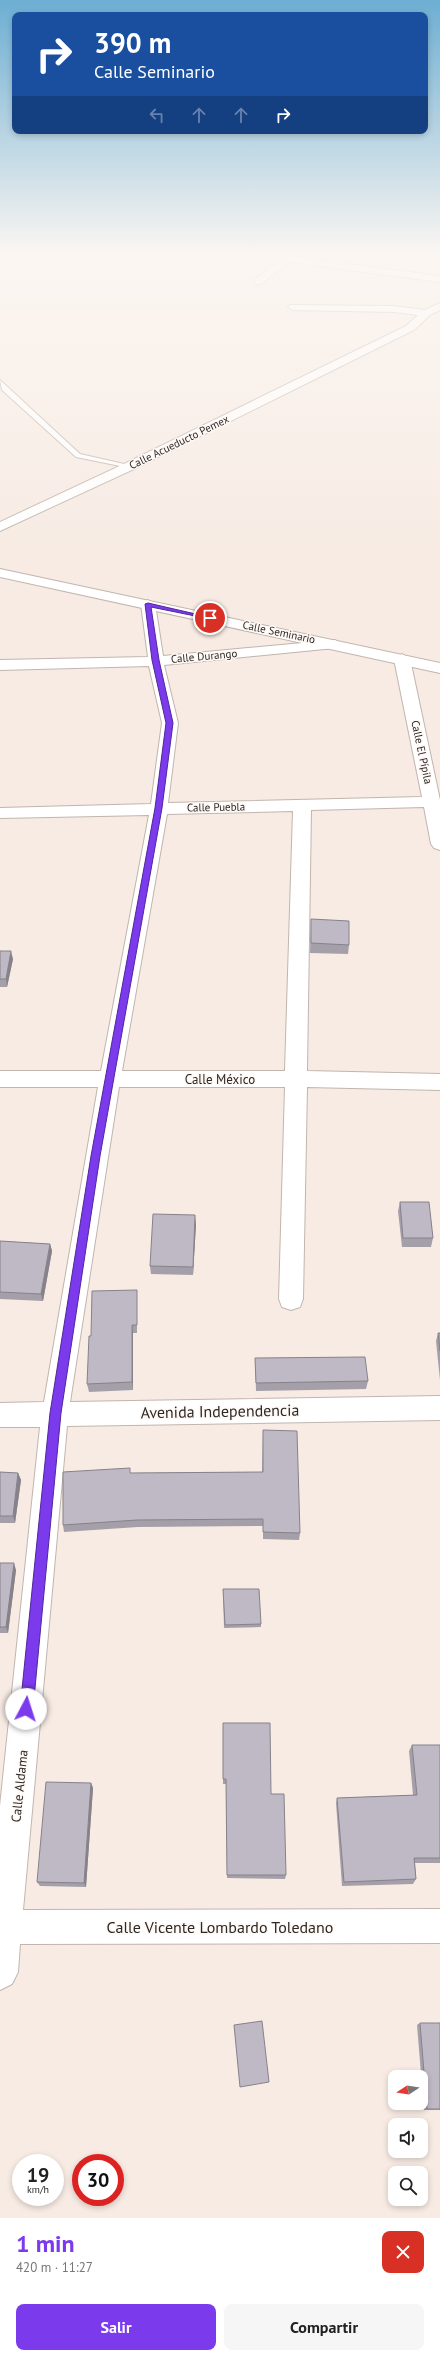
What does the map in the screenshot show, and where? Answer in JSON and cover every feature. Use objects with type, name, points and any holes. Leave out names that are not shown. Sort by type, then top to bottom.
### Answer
[{"type":"street","name":"Calle Acueducto Pemex","points":[[0,527],[130,466],[352,357]]},
{"type":"street","name":"Calle Seminario","points":[[0,573],[335,644],[440,668]]},
{"type":"street","name":"Calle Aldama","points":[[0,1972],[2,1927],[55,1413],[96,1156],[111,1080],[159,808],[170,723],[156,660],[148,604]]},
{"type":"street","name":"Calle Durango","points":[[0,665],[156,660],[335,644]]},
{"type":"street","name":"Calle El Pípila","points":[[402,659],[433,802],[440,844]]},
{"type":"street","name":"Calle Puebla","points":[[0,813],[433,802]]},
{"type":"street","points":[[291,1299],[302,805]]},
{"type":"street","name":"Calle México","points":[[0,1079],[295,1079],[440,1082]]},
{"type":"street","name":"Avenida Independencia","points":[[0,1415],[440,1408]]},
{"type":"street","name":"Calle Vicente Lombardo Toledano","points":[[2,1927],[440,1926]]},
{"type":"lane","points":[[0,382],[4,388],[78,456],[130,466]]},
{"type":"building","points":[[311,919],[349,921],[349,945],[311,943]]},
{"type":"building","points":[[0,951],[11,951],[6,979],[0,979]]},
{"type":"building","points":[[400,1202],[429,1202],[433,1238],[403,1238]]},
{"type":"building","points":[[153,1214],[195,1215],[193,1267],[150,1266]]},
{"type":"building","points":[[0,1241],[50,1244],[41,1294],[0,1292]]},
{"type":"building","points":[[137,1290],[137,1325],[132,1325],[132,1382],[87,1384],[89,1336],[91,1336],[92,1291]]},
{"type":"building","points":[[438,1333],[440,1333],[440,1351]]},
{"type":"building","points":[[365,1357],[368,1381],[256,1383],[255,1358]]},
{"type":"building","points":[[263,1430],[297,1431],[300,1533],[263,1532],[263,1519],[137,1520],[63,1525],[63,1472],[130,1468],[130,1473],[263,1472]]},
{"type":"building","points":[[0,1472],[18,1473],[13,1516],[0,1516]]},
{"type":"building","points":[[0,1563],[14,1563],[6,1627],[0,1627]]},
{"type":"building","points":[[223,1589],[259,1589],[261,1624],[225,1625]]},
{"type":"building","points":[[223,1723],[270,1723],[271,1794],[284,1794],[286,1875],[227,1875],[226,1779],[223,1779]]},
{"type":"building","points":[[412,1745],[440,1745],[440,1858],[414,1858],[416,1879],[344,1882],[337,1798],[417,1795]]},
{"type":"building","points":[[46,1782],[91,1783],[84,1883],[37,1882]]},
{"type":"building","points":[[262,2021],[269,2082],[240,2087],[234,2025]]},
{"type":"building","points":[[420,2023],[440,2023],[440,2109],[428,2109],[428,2070],[424,2070]]},
{"type":"route","points":[[26,1709],[55,1413],[96,1156],[111,1080],[159,808],[170,723],[156,660],[148,604],[210,618]]}]
